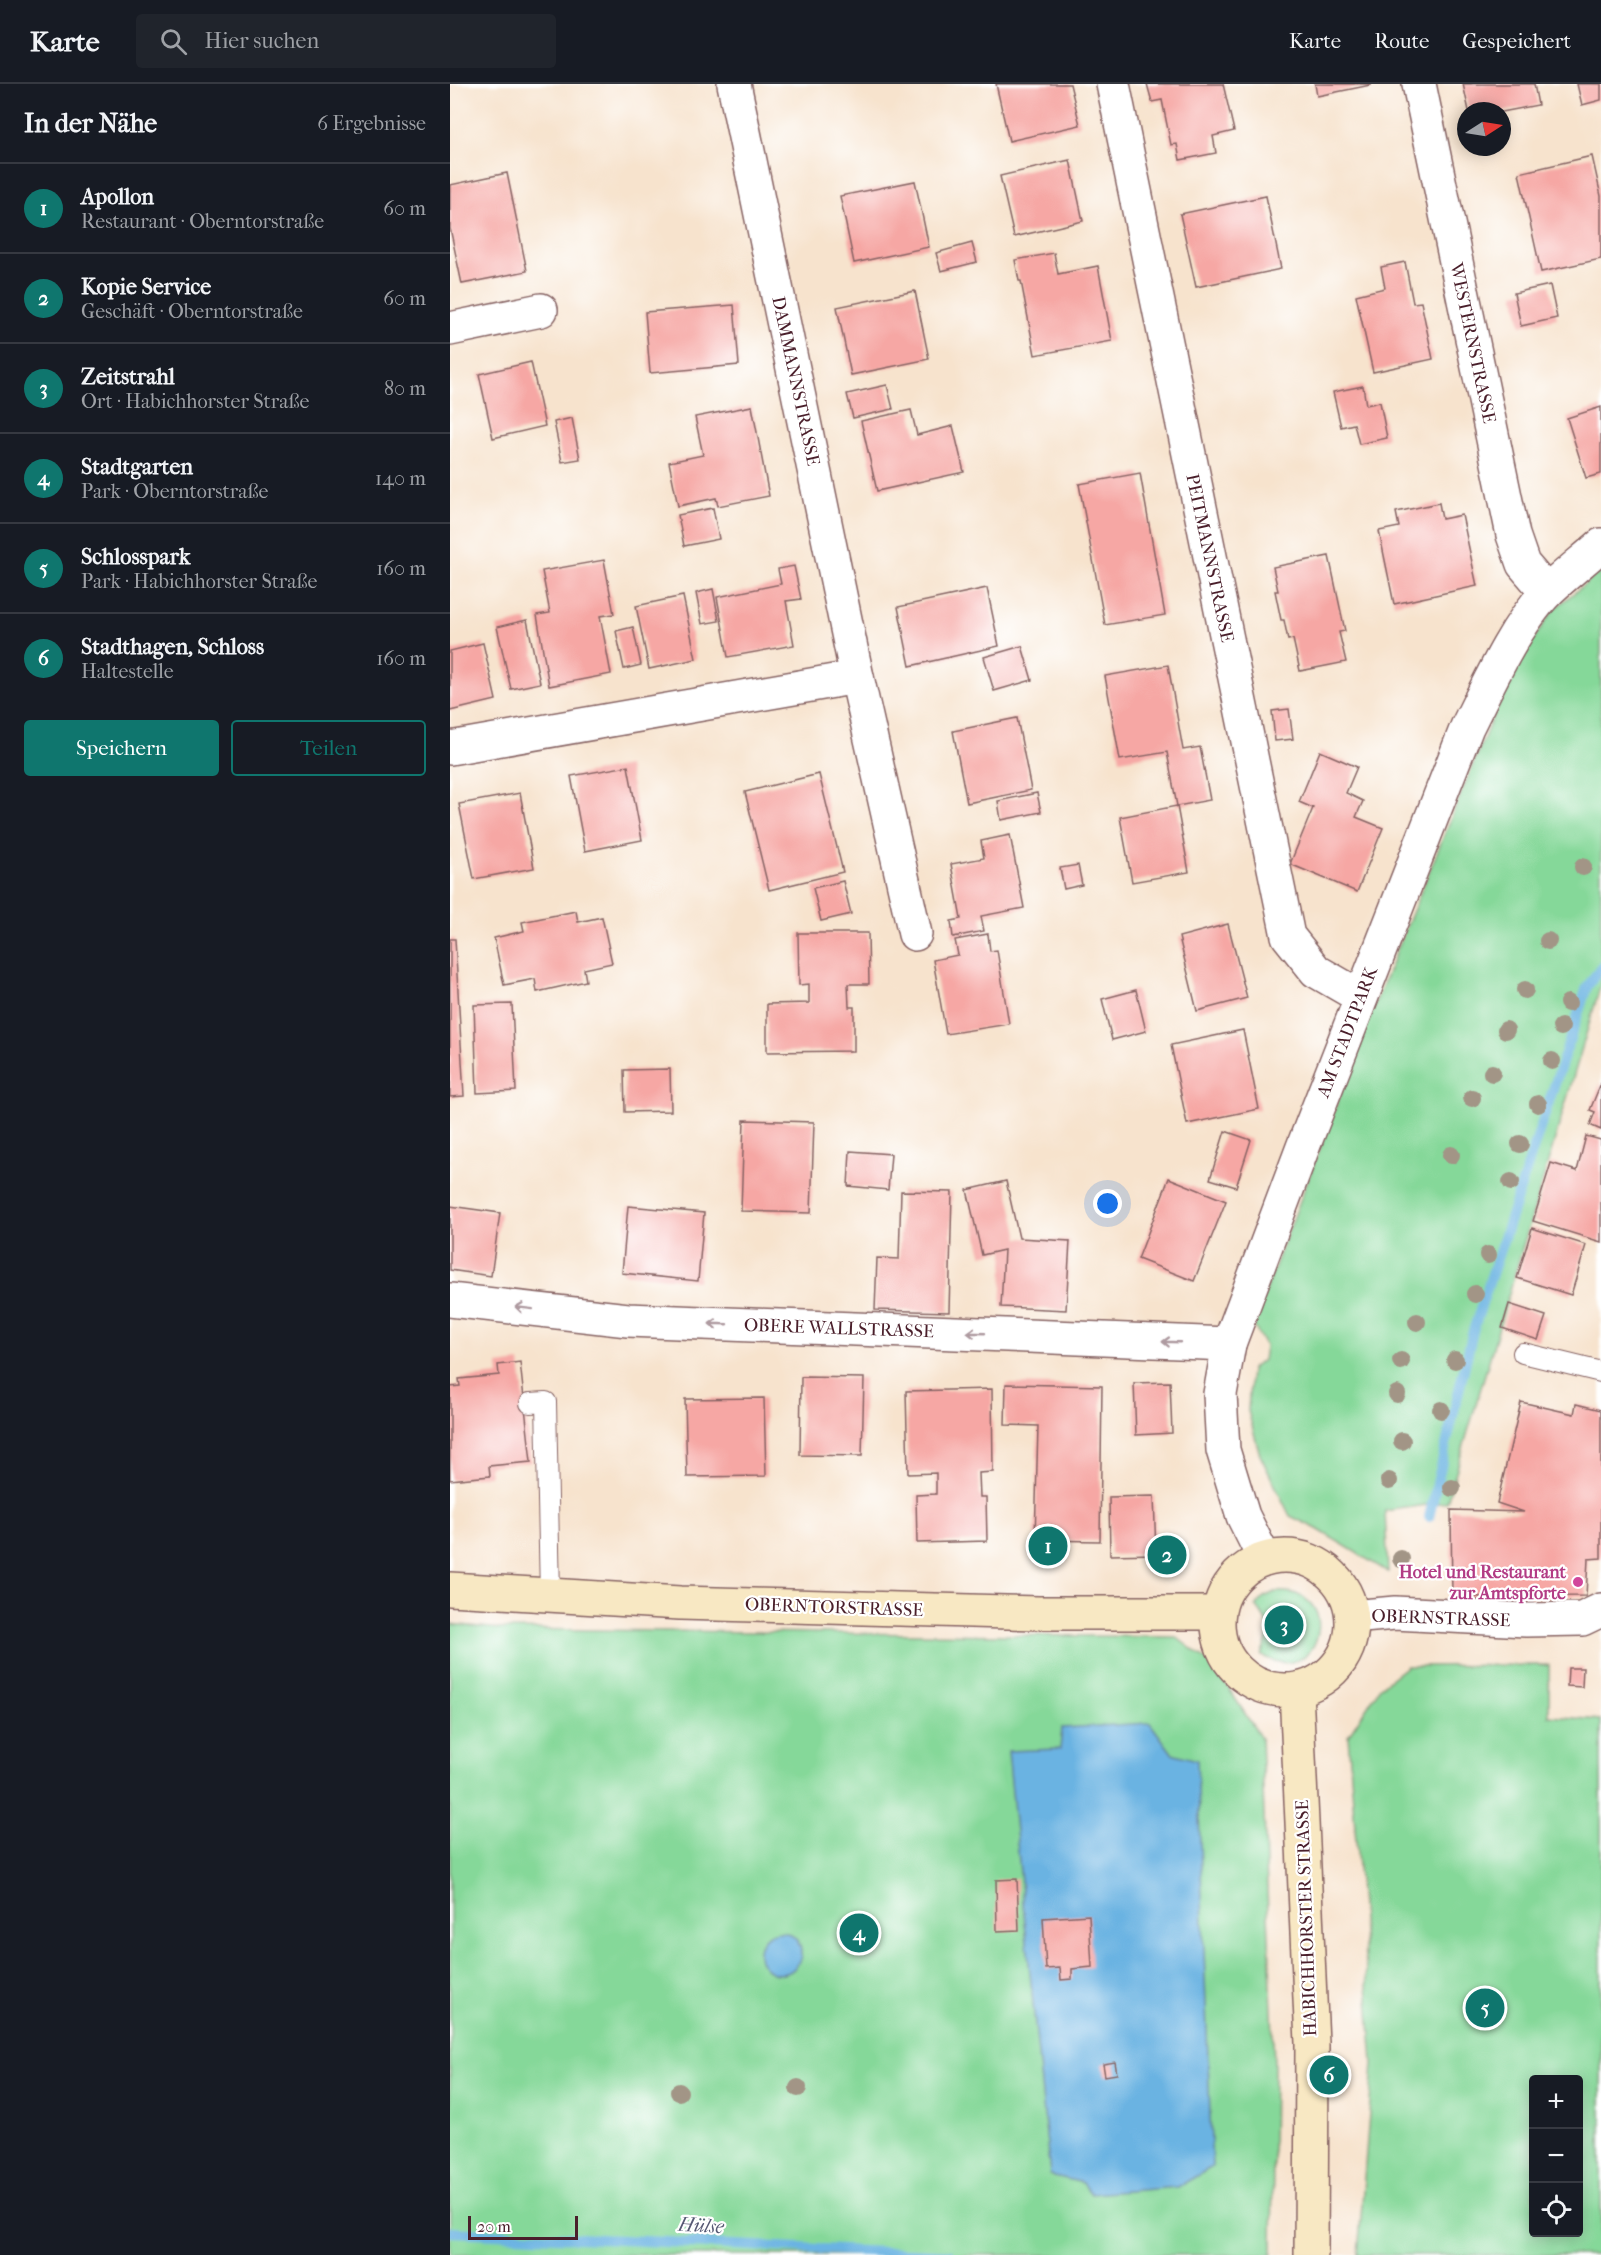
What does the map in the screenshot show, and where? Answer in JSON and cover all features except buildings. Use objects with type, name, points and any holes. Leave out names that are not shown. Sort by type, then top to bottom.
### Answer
[{"type":"main road","points":[[1284,1555],[1304,1558],[1322,1566],[1337,1580],[1347,1597],[1352,1617],[1351,1637],[1344,1656],[1331,1672],[1315,1684],[1296,1690],[1275,1690],[1254,1684],[1237,1671],[1224,1655],[1218,1634],[1217,1613],[1223,1595],[1233,1579],[1247,1566],[1264,1558],[1284,1555]]},
{"type":"main road","name":"OBERNTORSTRASSE","points":[[450,1589],[680,1603],[1039,1613],[1217,1613]]},
{"type":"main road","name":"HABICHHORSTER STRASSE","points":[[1296,1690],[1312,2043],[1311,2255]]},
{"type":"street","name":"DAMMANNSTRASSE","points":[[734,84],[857,677],[915,934]]},
{"type":"street","name":"PEITMANNSTRASSE","points":[[1113,84],[1288,936],[1316,971],[1361,997]]},
{"type":"street","name":"WESTERNSTRASSE","points":[[1419,84],[1512,535],[1523,564],[1547,592]]},
{"type":"street","points":[[450,329],[541,310]]},
{"type":"street","name":"AM STADTPARK","points":[[1264,1558],[1243,1516],[1222,1450],[1220,1394],[1229,1344],[1467,727],[1501,661],[1522,626],[1547,592],[1601,545]]},
{"type":"street","points":[[450,748],[857,677]]},
{"type":"street","name":"OBERE WALLSTRASSE","points":[[450,1300],[628,1320],[1229,1344]]},
{"type":"street","name":"OBERNSTRASSE","points":[[1352,1617],[1395,1613],[1527,1620],[1582,1619],[1601,1610]]},
{"type":"lane","points":[[1523,1353],[1601,1372]]},
{"type":"lane","points":[[530,1403],[546,1402],[550,1595]]},
{"type":"green space","points":[[1601,571],[1601,984],[1447,1502],[1385,1511],[1388,1572],[1317,1529],[1290,1516],[1260,1455],[1248,1411],[1251,1369],[1263,1360],[1265,1346],[1253,1324],[1376,1001],[1495,711],[1520,659],[1554,609]]},
{"type":"green space","points":[[1275,1592],[1298,1595],[1312,1605],[1318,1619],[1318,1635],[1311,1650],[1299,1660],[1282,1662],[1261,1655],[1271,1629],[1256,1605],[1264,1597]]},
{"type":"green space","points":[[450,1624],[501,1629],[1176,1637],[1214,1666],[1261,1738],[1274,2063],[1272,2255],[450,2255]]},
{"type":"green space","points":[[1549,1665],[1549,1716],[1601,1720],[1601,2255],[1358,2255],[1373,2063],[1348,1736],[1380,1687],[1407,1666]]},
{"type":"water","points":[[1150,1723],[1172,1753],[1197,1760],[1212,2167],[1178,2187],[1091,2194],[1083,2183],[1050,2175],[1008,1751],[1060,1749],[1062,1728]]},
{"type":"water","points":[[780,1932],[788,1933],[795,1938],[800,1945],[800,1961],[795,1968],[788,1973],[780,1974],[772,1973],[765,1968],[760,1961],[759,1953],[760,1945],[765,1938],[772,1933]]},
{"type":"waterway","points":[[1429,1517],[1473,1331],[1587,987],[1601,967]]},
{"type":"waterway","name":"Hülse","points":[[450,2232],[950,2255]]},
{"type":"place","name":"Apollon","points":[[1048,1546]]},
{"type":"place","name":"Kopie Service","points":[[1167,1555]]},
{"type":"place","name":"Hotel und Restaurant zur Amtspforte","points":[[1578,1582]]},
{"type":"place","name":"Zeitstrahl","points":[[1284,1625]]},
{"type":"place","name":"Stadtgarten","points":[[859,1933]]},
{"type":"place","name":"Schlosspark","points":[[1485,2008]]},
{"type":"place","name":"Stadthagen, Schloss","points":[[1329,2075]]}]
